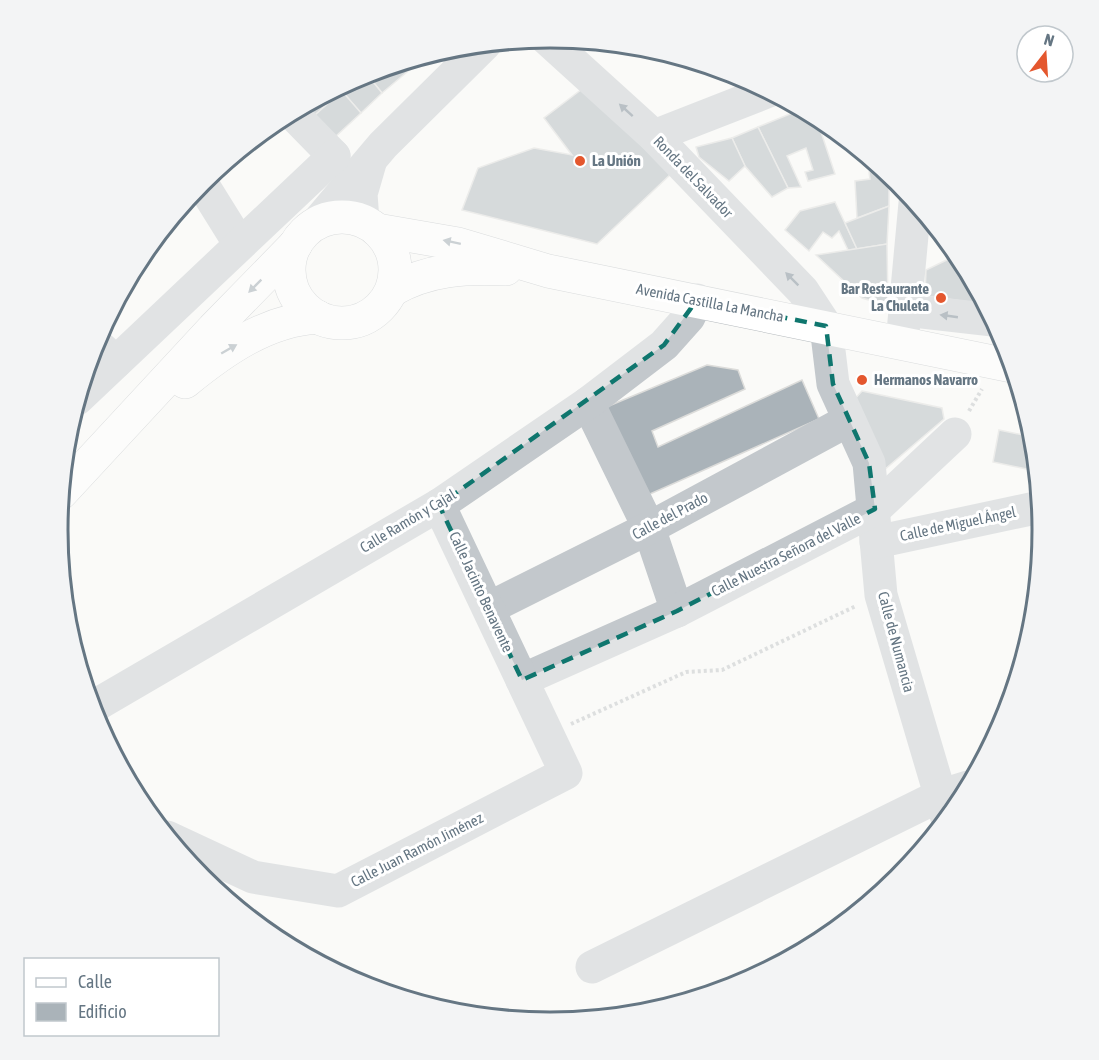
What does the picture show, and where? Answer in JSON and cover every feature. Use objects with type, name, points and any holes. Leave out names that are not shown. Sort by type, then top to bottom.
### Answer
[{"type":"main road","points":[[70,483],[213,329],[306,234],[336,217],[458,243],[548,271]]},
{"type":"main road","points":[[306,234],[291,261],[289,282],[303,305],[318,317],[331,322],[354,322],[371,315],[382,306],[392,290],[395,279],[395,260],[390,245],[370,225]]},
{"type":"main road","points":[[392,290],[423,276],[444,270],[483,268],[548,271]]},
{"type":"main road","name":"Avenida Castilla La Mancha","points":[[548,271],[1002,363]]},
{"type":"main road","points":[[130,420],[167,397],[214,358],[257,333],[295,320],[318,317]]},
{"type":"street","name":"Ronda del Salvador","points":[[557,48],[654,136],[804,291],[826,326]]},
{"type":"street","points":[[306,234],[370,163],[383,145],[475,54]]},
{"type":"street","points":[[654,136],[757,96]]},
{"type":"street","points":[[298,119],[334,156],[370,163]]},
{"type":"street","points":[[96,367],[105,352],[239,243],[334,156]]},
{"type":"street","points":[[370,163],[361,195],[370,225]]},
{"type":"street","points":[[207,191],[239,243]]},
{"type":"street","points":[[886,339],[905,310],[914,214]]},
{"type":"street","name":"Calle Ramón y Cajal","points":[[100,703],[439,505],[588,403],[664,345],[689,316],[697,300]]},
{"type":"street","points":[[905,310],[983,319]]},
{"type":"street","name":"Calle de Numancia","points":[[826,326],[833,384],[869,463],[882,595],[951,797]]},
{"type":"street","points":[[588,403],[649,528],[677,611]]},
{"type":"street","name":"Calle del Prado","points":[[489,608],[649,528],[849,420]]},
{"type":"street","name":"Calle Nuestra Señora del Valle","points":[[522,680],[677,611],[875,509],[955,434]]},
{"type":"street","name":"Calle Jacinto Benavente","points":[[439,505],[522,680]]},
{"type":"street","name":"Calle de Miguel Ángel","points":[[876,542],[1031,509]]},
{"type":"street","name":"Calle Juan Ramón Jiménez","points":[[185,845],[253,877],[338,891],[566,773],[522,680]]},
{"type":"street","points":[[592,967],[947,802]]},
{"type":"path","points":[[955,434],[1003,367]]},
{"type":"path","points":[[548,734],[686,672],[722,670],[882,595]]},
{"type":"highlighted area","points":[[697,300],[826,326],[833,384],[869,463],[875,509],[677,611],[522,680],[439,505],[664,345]]},
{"type":"building","points":[[411,69],[382,93],[373,82]]},
{"type":"building","points":[[373,82],[382,93],[361,113],[344,94]]},
{"type":"building","name":"La Unión","points":[[590,83],[673,172],[597,244],[462,210],[478,168],[534,148],[572,155],[544,118]]},
{"type":"building","points":[[345,94],[361,113],[335,137],[315,115],[331,101]]},
{"type":"building","points":[[331,101],[315,115],[312,112]]},
{"type":"building","points":[[791,114],[817,129],[821,132],[835,174],[808,181],[805,172],[813,170],[806,148],[787,156],[801,187],[788,188],[758,127]]},
{"type":"building","points":[[758,127],[788,188],[772,197],[745,166],[732,138]]},
{"type":"building","points":[[732,138],[745,166],[729,181],[699,157],[696,147]]},
{"type":"building","points":[[869,172],[889,188],[889,206],[857,218],[855,181],[870,179]]},
{"type":"building","points":[[835,202],[857,249],[848,250],[839,231],[832,238],[823,232],[809,251],[785,230],[800,211]]},
{"type":"building","points":[[889,206],[887,244],[857,249],[845,223]]},
{"type":"building","points":[[887,244],[888,306],[862,298],[816,255]]},
{"type":"building","points":[[948,259],[974,303],[925,296],[926,270]]},
{"type":"building","points":[[707,365],[738,370],[745,389],[652,431],[658,447],[802,380],[819,419],[641,498],[604,408]]},
{"type":"building","points":[[862,391],[942,408],[944,419],[884,470],[853,401]]},
{"type":"building","points":[[999,430],[1022,435],[1027,469],[993,462]]},
{"type":"place","name":"La Unión","points":[[580,161]]},
{"type":"place","name":"Bar Restaurante La Chuleta","points":[[941,298]]},
{"type":"place","name":"Hermanos Navarro","points":[[862,380]]}]
